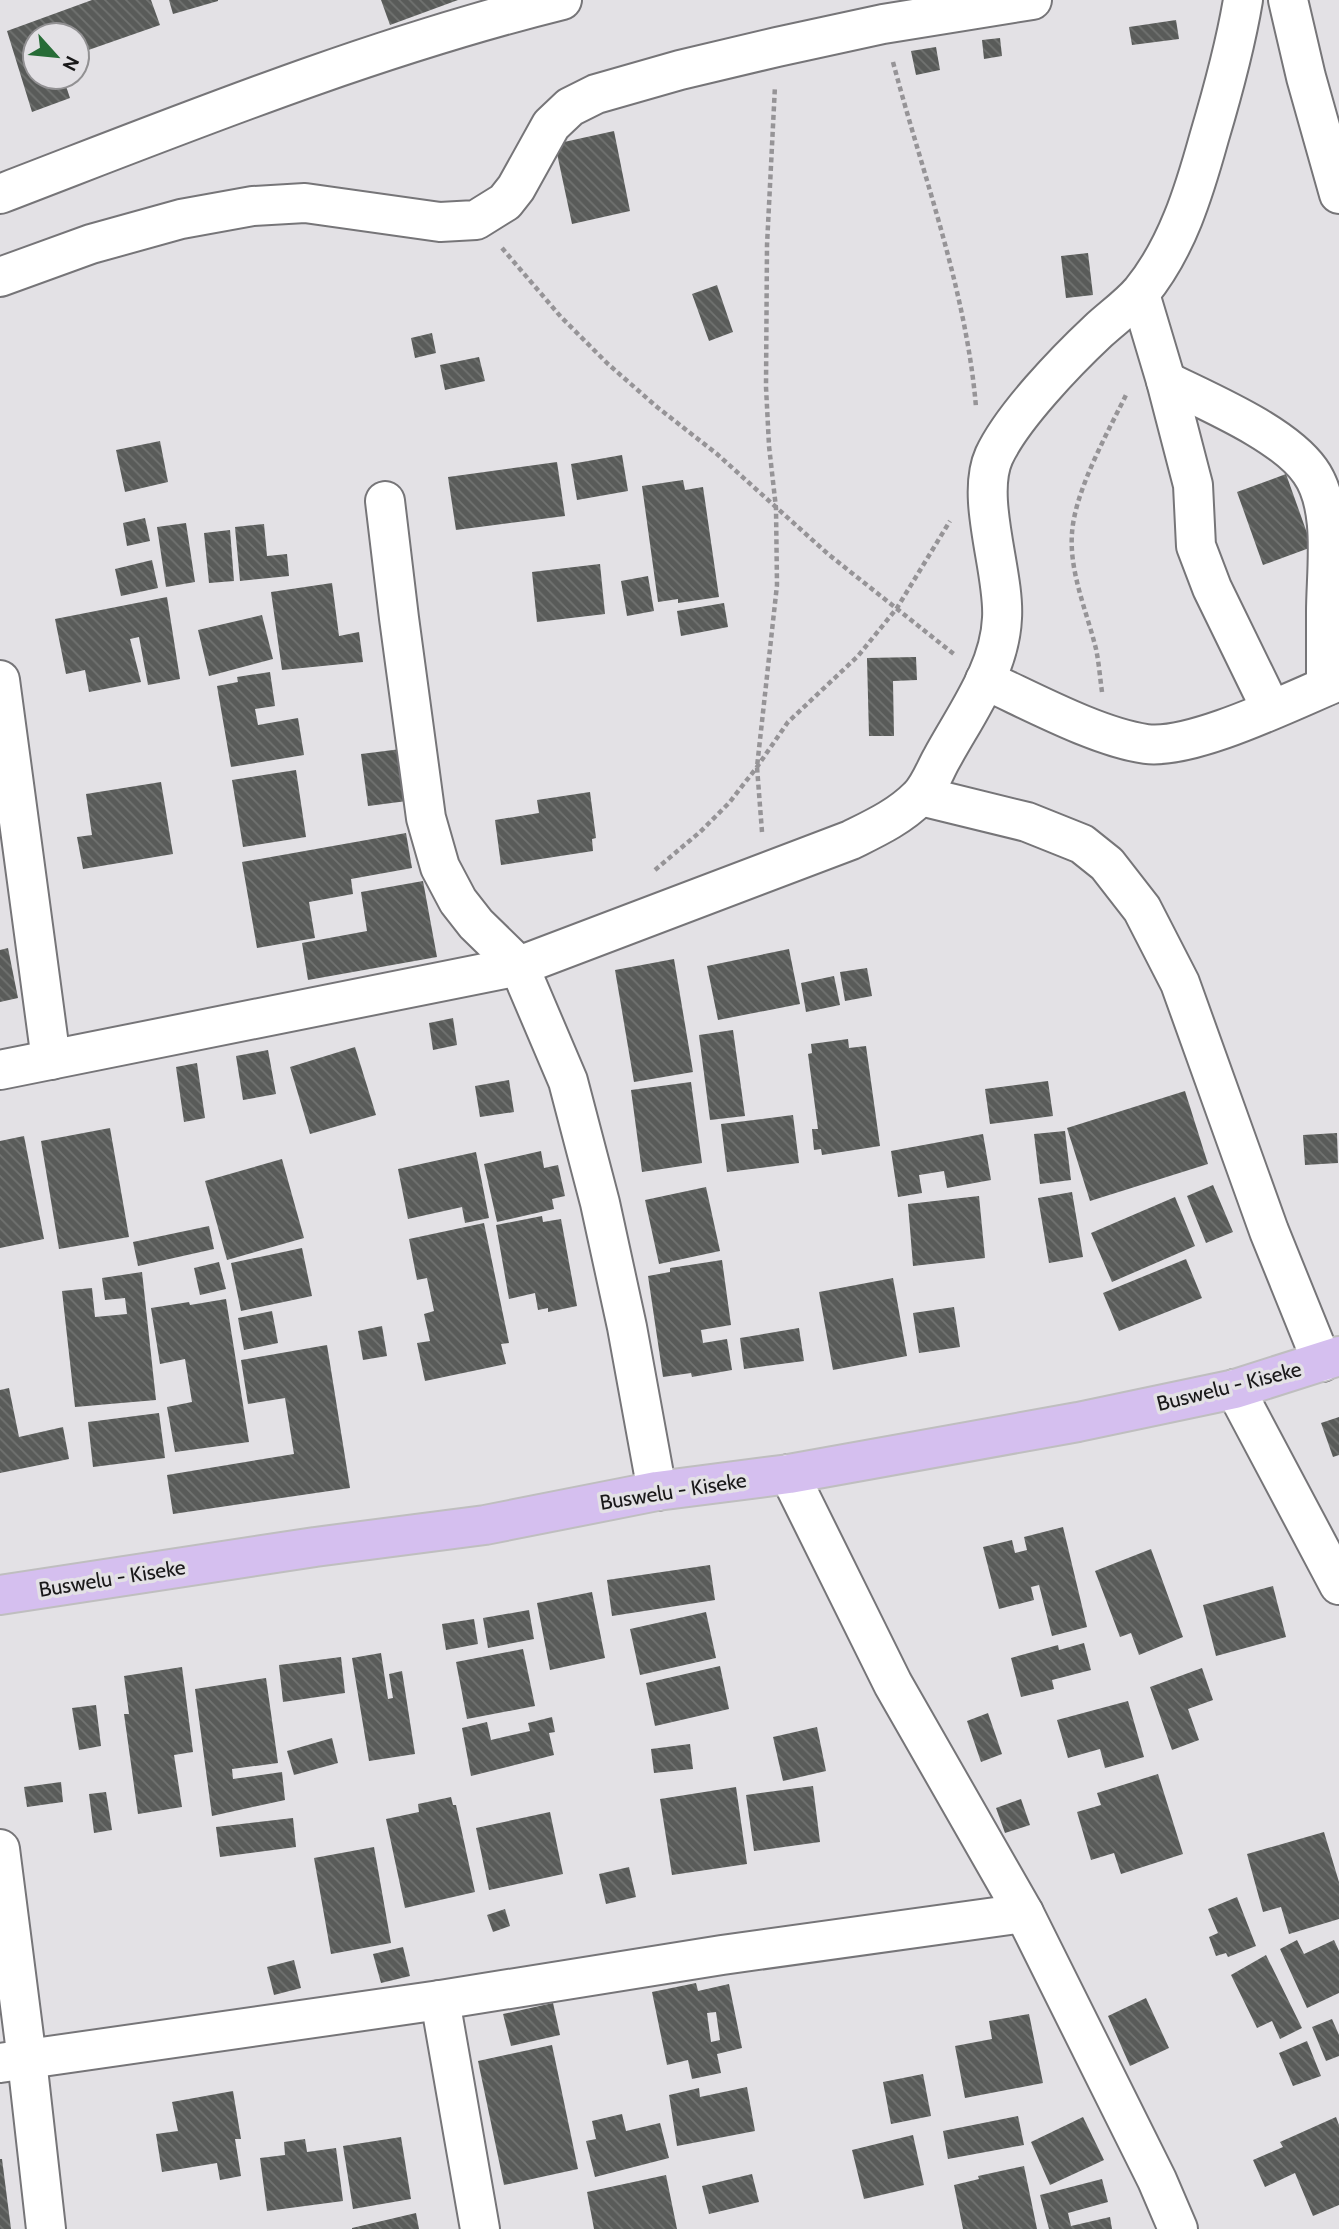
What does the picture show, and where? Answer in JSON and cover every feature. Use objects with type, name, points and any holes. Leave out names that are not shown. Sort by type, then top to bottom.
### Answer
[{"type":"main road","name":"Buswelu - Kiseke","points":[[0,1595],[302,1549],[485,1525],[657,1491],[789,1474],[1078,1422],[1235,1389],[1330,1359]]},
{"type":"street","points":[[0,194],[383,51],[562,0]]},
{"type":"street","points":[[0,277],[91,244],[181,219],[253,206],[305,204],[440,222],[476,220],[505,202],[516,188],[551,125],[570,107],[596,94],[777,47],[883,24],[1032,0]]},
{"type":"street","points":[[0,1070],[519,966],[769,873],[863,834],[897,816],[921,796],[996,655],[1002,617],[988,491],[992,459],[1002,439],[1059,370],[1096,332],[1140,294],[1163,261],[1186,212],[1233,57],[1243,0]]},
{"type":"street","points":[[1288,0],[1339,194]]},
{"type":"street","points":[[1140,294],[1194,485],[1196,546],[1212,588],[1271,709]]},
{"type":"street","points":[[985,680],[1108,734],[1147,744],[1182,742],[1332,684],[1325,507],[1311,471],[1284,445],[1231,413],[1166,380]]},
{"type":"street","points":[[386,501],[426,817],[440,867],[457,901],[476,924],[519,966],[568,1081],[600,1203],[627,1327],[657,1491]]},
{"type":"street","points":[[0,680],[51,1060]]},
{"type":"street","points":[[921,796],[1027,822],[1082,844],[1107,864],[1142,909],[1180,983],[1269,1231],[1330,1359]]},
{"type":"street","points":[[1235,1389],[1339,1585]]},
{"type":"street","points":[[789,1474],[893,1684],[1024,1913],[1157,2180],[1178,2229]]},
{"type":"street","points":[[0,1849],[14,2062],[46,2229]]},
{"type":"street","points":[[14,2062],[440,2000],[722,1955],[1024,1913]]},
{"type":"street","points":[[440,2000],[480,2229]]},
{"type":"path","points":[[883,24],[949,259],[967,334],[976,412]]},
{"type":"path","points":[[769,873],[760,818],[757,767],[776,585],[776,508],[769,446],[766,374],[767,245],[777,47]]},
{"type":"path","points":[[476,220],[561,317],[608,364],[717,454],[828,554],[985,680]]},
{"type":"path","points":[[1108,734],[1096,649],[1084,610],[1072,536],[1074,515],[1096,458],[1129,387]]},
{"type":"path","points":[[648,877],[701,832],[729,803],[788,722],[858,656],[897,608],[954,515]]},
{"type":"building","points":[[92,0],[151,0],[160,25],[91,49],[91,21],[34,21]]},
{"type":"building","points":[[169,0],[218,0],[218,1],[173,14]]},
{"type":"building","points":[[381,0],[458,0],[390,25]]},
{"type":"building","points":[[1176,20],[1179,39],[1132,45],[1129,27]]},
{"type":"building","points":[[21,26],[21,76],[7,31]]},
{"type":"building","points":[[1000,38],[1002,56],[984,59],[982,40]]},
{"type":"building","points":[[936,47],[940,70],[916,75],[911,51]]},
{"type":"building","points":[[26,91],[68,91],[70,98],[32,112]]},
{"type":"building","points":[[614,131],[630,211],[572,224],[555,144]]},
{"type":"building","points":[[1088,253],[1093,295],[1066,298],[1061,256]]},
{"type":"building","points":[[717,285],[733,332],[709,341],[692,294]]},
{"type":"building","points":[[432,333],[436,353],[415,358],[411,338]]},
{"type":"building","points":[[479,357],[485,381],[445,390],[440,365]]},
{"type":"building","points":[[160,441],[168,482],[125,492],[116,450]]},
{"type":"building","points":[[622,455],[628,491],[577,500],[571,464]]},
{"type":"building","points":[[557,462],[565,516],[456,530],[448,477]]},
{"type":"building","points":[[1286,474],[1312,547],[1263,565],[1237,492]]},
{"type":"building","points":[[683,480],[685,490],[703,487],[719,597],[678,603],[678,599],[658,602],[642,486]]},
{"type":"building","points":[[145,518],[150,541],[127,546],[123,523]]},
{"type":"building","points":[[186,523],[195,582],[166,587],[157,527]]},
{"type":"building","points":[[264,524],[267,556],[287,554],[289,576],[240,581],[235,527]]},
{"type":"building","points":[[230,530],[234,581],[209,583],[204,533]]},
{"type":"building","points":[[152,560],[158,588],[121,596],[115,569]]},
{"type":"building","points":[[600,564],[605,614],[537,622],[532,572]]},
{"type":"building","points":[[648,576],[654,611],[627,616],[621,581]]},
{"type":"building","points":[[332,583],[339,636],[359,632],[363,662],[282,670],[271,592]]},
{"type":"building","points":[[167,597],[180,679],[148,685],[139,637],[130,639],[141,682],[89,692],[85,670],[66,674],[55,619]]},
{"type":"building","points":[[724,603],[728,627],[681,636],[677,611]]},
{"type":"building","points":[[262,615],[273,659],[209,676],[198,630]]},
{"type":"building","points":[[916,657],[917,680],[893,681],[894,736],[869,736],[867,658]]},
{"type":"building","points":[[270,672],[275,706],[255,709],[258,725],[298,718],[304,755],[231,767],[217,686],[238,682],[237,677]]},
{"type":"building","points":[[401,749],[407,801],[368,806],[361,754]]},
{"type":"building","points":[[296,770],[306,837],[243,847],[232,780]]},
{"type":"building","points":[[161,782],[173,854],[83,869],[77,837],[92,835],[86,794]]},
{"type":"building","points":[[590,792],[596,838],[592,839],[593,851],[501,865],[495,820],[539,813],[537,800]]},
{"type":"building","points":[[406,833],[412,868],[351,879],[353,894],[309,902],[315,938],[257,948],[242,862]]},
{"type":"building","points":[[423,881],[437,957],[308,980],[302,943],[367,931],[361,892]]},
{"type":"building","points":[[8,948],[18,998],[0,1002],[0,950]]},
{"type":"building","points":[[789,949],[800,1004],[718,1020],[707,966]]},
{"type":"building","points":[[674,959],[693,1072],[634,1082],[615,970]]},
{"type":"building","points":[[867,968],[872,996],[845,1001],[840,972]]},
{"type":"building","points":[[834,976],[840,1005],[806,1012],[801,983]]},
{"type":"building","points":[[453,1018],[457,1045],[433,1050],[429,1023]]},
{"type":"building","points":[[733,1030],[745,1116],[710,1120],[699,1035]]},
{"type":"building","points":[[848,1039],[849,1048],[866,1046],[880,1146],[822,1155],[821,1149],[814,1150],[812,1129],[818,1129],[808,1054],[812,1053],[811,1044]]},
{"type":"building","points":[[355,1047],[376,1115],[310,1134],[290,1067]]},
{"type":"building","points":[[268,1050],[276,1094],[243,1100],[236,1056]]},
{"type":"building","points":[[197,1063],[205,1118],[184,1122],[176,1067]]},
{"type":"building","points":[[509,1080],[514,1112],[480,1117],[475,1086]]},
{"type":"building","points":[[1048,1081],[1053,1116],[990,1124],[985,1089]]},
{"type":"building","points":[[691,1082],[702,1163],[642,1172],[631,1090]]},
{"type":"building","points":[[1185,1091],[1208,1164],[1090,1201],[1067,1128]]},
{"type":"building","points":[[793,1115],[799,1163],[727,1172],[721,1124]]},
{"type":"building","points":[[110,1128],[129,1237],[59,1249],[41,1141]]},
{"type":"building","points":[[1065,1131],[1071,1180],[1040,1184],[1034,1134]]},
{"type":"building","points":[[1337,1133],[1338,1163],[1305,1165],[1303,1135]]},
{"type":"building","points":[[983,1134],[991,1180],[947,1188],[944,1171],[919,1175],[922,1193],[898,1197],[891,1151]]},
{"type":"building","points":[[24,1136],[44,1239],[0,1248],[0,1141]]},
{"type":"building","points":[[541,1151],[544,1168],[558,1165],[565,1196],[552,1199],[554,1209],[497,1222],[484,1164]]},
{"type":"building","points":[[476,1152],[489,1218],[465,1223],[462,1207],[408,1219],[398,1169]]},
{"type":"building","points":[[282,1159],[304,1238],[227,1260],[205,1181]]},
{"type":"building","points":[[1213,1185],[1233,1232],[1206,1243],[1187,1196]]},
{"type":"building","points":[[706,1187],[720,1251],[659,1264],[645,1200]]},
{"type":"building","points":[[1072,1192],[1083,1257],[1049,1263],[1038,1198]]},
{"type":"building","points":[[979,1196],[985,1258],[913,1266],[908,1204]]},
{"type":"building","points":[[1175,1197],[1195,1246],[1112,1282],[1091,1233]]},
{"type":"building","points":[[542,1216],[543,1222],[561,1219],[577,1306],[548,1312],[548,1308],[538,1310],[535,1293],[509,1299],[496,1225]]},
{"type":"building","points":[[484,1223],[509,1343],[501,1344],[506,1364],[425,1381],[417,1343],[430,1341],[424,1314],[434,1311],[427,1278],[417,1280],[409,1239]]},
{"type":"building","points":[[209,1226],[214,1249],[138,1266],[133,1242]]},
{"type":"building","points":[[302,1248],[312,1296],[241,1311],[231,1263]]},
{"type":"building","points":[[1186,1259],[1202,1298],[1119,1331],[1103,1293]]},
{"type":"building","points":[[722,1260],[731,1325],[701,1330],[703,1343],[727,1339],[732,1370],[692,1377],[691,1373],[663,1377],[648,1276],[670,1272],[670,1268]]},
{"type":"building","points":[[219,1262],[226,1289],[200,1295],[194,1268]]},
{"type":"building","points":[[142,1272],[156,1400],[75,1407],[62,1291],[92,1288],[95,1317],[127,1314],[125,1298],[105,1300],[102,1278]]},
{"type":"building","points":[[893,1278],[907,1356],[833,1370],[819,1292]]},
{"type":"building","points":[[226,1299],[249,1442],[175,1452],[167,1407],[192,1402],[185,1359],[160,1364],[151,1308]]},
{"type":"building","points":[[954,1307],[960,1347],[919,1353],[913,1313]]},
{"type":"building","points":[[272,1311],[278,1343],[244,1350],[238,1318]]},
{"type":"building","points":[[382,1326],[387,1356],[363,1360],[358,1331]]},
{"type":"building","points":[[799,1328],[804,1361],[744,1369],[740,1338]]},
{"type":"building","points":[[327,1345],[350,1488],[173,1514],[167,1475],[294,1454],[285,1398],[248,1404],[241,1360]]},
{"type":"building","points":[[9,1388],[19,1437],[63,1427],[69,1459],[0,1473],[0,1390]]},
{"type":"building","points":[[159,1413],[165,1458],[93,1467],[88,1422]]},
{"type":"building","points":[[1339,1417],[1339,1455],[1333,1457],[1321,1423]]},
{"type":"building","points":[[1063,1527],[1087,1627],[1052,1636],[1039,1585],[1031,1587],[1034,1600],[999,1609],[983,1547],[1012,1540],[1015,1553],[1027,1550],[1024,1537]]},
{"type":"building","points":[[1151,1549],[1183,1637],[1139,1655],[1131,1633],[1120,1637],[1095,1571]]},
{"type":"building","points":[[710,1565],[715,1600],[612,1616],[607,1580]]},
{"type":"building","points":[[1273,1586],[1286,1637],[1216,1656],[1203,1605]]},
{"type":"building","points":[[592,1592],[605,1658],[550,1670],[537,1603]]},
{"type":"building","points":[[529,1610],[534,1639],[488,1648],[483,1618]]},
{"type":"building","points":[[706,1612],[716,1658],[640,1675],[630,1629]]},
{"type":"building","points":[[474,1619],[478,1644],[446,1650],[442,1624]]},
{"type":"building","points":[[1084,1643],[1091,1670],[1052,1680],[1054,1689],[1021,1697],[1011,1658],[1058,1645],[1059,1650]]},
{"type":"building","points":[[523,1649],[535,1706],[467,1719],[456,1662]]},
{"type":"building","points":[[381,1653],[388,1699],[393,1698],[389,1674],[402,1671],[415,1754],[369,1761],[352,1658]]},
{"type":"building","points":[[341,1657],[345,1693],[283,1702],[279,1665]]},
{"type":"building","points":[[720,1666],[729,1709],[655,1726],[646,1683]]},
{"type":"building","points":[[182,1667],[193,1752],[174,1755],[182,1807],[138,1814],[124,1714],[129,1714],[124,1676]]},
{"type":"building","points":[[1202,1668],[1213,1700],[1188,1709],[1199,1740],[1172,1750],[1150,1687]]},
{"type":"building","points":[[266,1678],[278,1763],[232,1769],[233,1779],[282,1772],[285,1800],[212,1816],[195,1689]]},
{"type":"building","points":[[1128,1701],[1144,1757],[1105,1768],[1100,1749],[1068,1758],[1057,1720]]},
{"type":"building","points":[[96,1705],[101,1746],[79,1750],[72,1708]]},
{"type":"building","points":[[988,1713],[1002,1754],[981,1762],[967,1721]]},
{"type":"building","points":[[552,1717],[555,1732],[549,1733],[554,1755],[471,1776],[462,1728],[487,1722],[491,1740],[530,1731],[528,1723]]},
{"type":"building","points":[[817,1727],[826,1771],[783,1781],[773,1737]]},
{"type":"building","points":[[332,1738],[338,1763],[294,1775],[287,1751]]},
{"type":"building","points":[[690,1744],[693,1769],[654,1773],[651,1749]]},
{"type":"building","points":[[1158,1774],[1183,1854],[1121,1874],[1114,1853],[1091,1860],[1077,1812],[1101,1805],[1097,1793]]},
{"type":"building","points":[[61,1782],[63,1802],[27,1807],[24,1787]]},
{"type":"building","points":[[813,1786],[820,1842],[754,1851],[746,1795]]},
{"type":"building","points":[[736,1787],[747,1864],[672,1875],[660,1799]]},
{"type":"building","points":[[106,1792],[112,1830],[94,1833],[89,1794]]},
{"type":"building","points":[[451,1797],[453,1805],[456,1805],[475,1892],[405,1908],[386,1819],[419,1812],[418,1804]]},
{"type":"building","points":[[1021,1799],[1030,1825],[1005,1833],[996,1808]]},
{"type":"building","points":[[550,1812],[563,1874],[489,1890],[476,1828]]},
{"type":"building","points":[[293,1818],[296,1847],[220,1857],[216,1827]]},
{"type":"building","points":[[1324,1832],[1339,1882],[1339,1919],[1289,1934],[1281,1907],[1263,1912],[1247,1854]]},
{"type":"building","points":[[374,1847],[391,1943],[331,1954],[314,1858]]},
{"type":"building","points":[[629,1867],[636,1897],[606,1904],[599,1874]]},
{"type":"building","points":[[1237,1897],[1256,1946],[1228,1957],[1226,1953],[1216,1956],[1209,1937],[1218,1933],[1208,1909]]},
{"type":"building","points":[[505,1909],[510,1926],[493,1932],[487,1915]]},
{"type":"building","points":[[1297,1940],[1304,1954],[1334,1940],[1339,1951],[1339,1993],[1307,2008],[1280,1949]]},
{"type":"building","points":[[403,1947],[410,1976],[381,1983],[373,1954]]},
{"type":"building","points":[[1266,1955],[1302,2028],[1280,2039],[1272,2021],[1257,2028],[1231,1975]]},
{"type":"building","points":[[294,1960],[301,1988],[274,1995],[267,1967]]},
{"type":"building","points":[[696,1983],[698,1991],[729,1984],[742,2048],[717,2054],[721,2073],[692,2079],[688,2060],[667,2065],[652,1992]],"holes":[[[716,2012],[720,2040],[711,2042],[707,2013]]]},
{"type":"building","points":[[1146,1998],[1169,2048],[1130,2066],[1108,2016]]},
{"type":"building","points":[[553,2003],[560,2035],[511,2046],[503,2014]]},
{"type":"building","points":[[1029,2014],[1043,2083],[965,2098],[955,2046],[992,2039],[989,2021]]},
{"type":"building","points":[[1332,2019],[1339,2035],[1339,2056],[1326,2061],[1312,2027]]},
{"type":"building","points":[[1307,2041],[1321,2076],[1293,2086],[1279,2053]]},
{"type":"building","points":[[552,2045],[578,2169],[504,2185],[478,2061]]},
{"type":"building","points":[[923,2074],[931,2116],[891,2124],[883,2082]]},
{"type":"building","points":[[747,2087],[755,2131],[677,2146],[669,2095],[699,2088],[700,2097]]},
{"type":"building","points":[[233,2091],[241,2139],[235,2139],[241,2176],[220,2180],[217,2163],[162,2172],[156,2134],[178,2131],[172,2102]]},
{"type":"building","points":[[622,2114],[626,2131],[660,2123],[669,2158],[595,2177],[586,2141],[596,2139],[592,2121]]},
{"type":"building","points":[[1018,2116],[1024,2145],[948,2159],[943,2131]]},
{"type":"building","points":[[1083,2117],[1104,2160],[1050,2185],[1031,2142]]},
{"type":"building","points":[[1336,2117],[1339,2125],[1339,2205],[1313,2216],[1295,2173],[1265,2187],[1253,2160],[1283,2147],[1280,2142]]},
{"type":"building","points":[[913,2135],[924,2185],[864,2199],[852,2150]]},
{"type":"building","points":[[401,2137],[411,2199],[353,2209],[343,2146]]},
{"type":"building","points":[[305,2139],[307,2152],[336,2148],[343,2201],[267,2211],[260,2158],[285,2155],[284,2142]]},
{"type":"building","points":[[2,2159],[11,2229],[0,2229]]},
{"type":"building","points":[[1024,2166],[1037,2229],[963,2229],[954,2185],[979,2179],[978,2176]]},
{"type":"building","points":[[752,2174],[759,2202],[709,2214],[702,2186]]},
{"type":"building","points":[[666,2175],[677,2229],[594,2229],[587,2192]]},
{"type":"building","points":[[1102,2179],[1108,2202],[1068,2213],[1071,2226],[1110,2217],[1112,2229],[1049,2229],[1040,2195]]},
{"type":"building","points":[[416,2213],[419,2229],[352,2229],[352,2228]]}]
